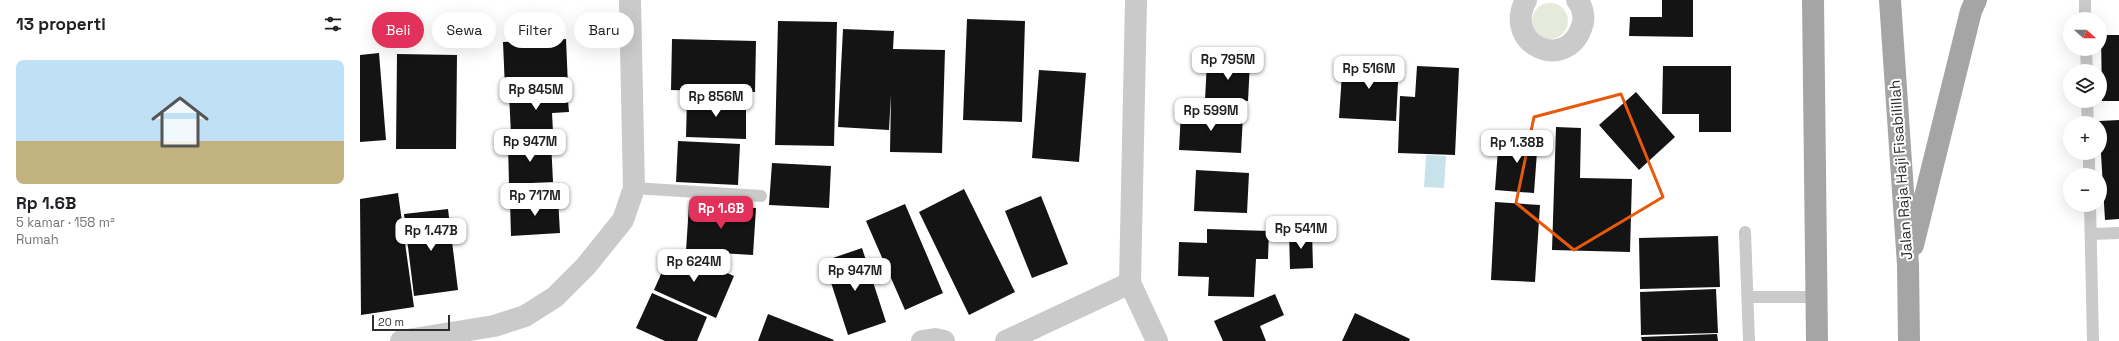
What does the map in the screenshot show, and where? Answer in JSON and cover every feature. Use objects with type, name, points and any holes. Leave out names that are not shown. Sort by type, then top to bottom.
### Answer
[{"type":"main road","points":[[1813,0],[1815,297],[1817,341]]},
{"type":"main road","name":"Jalan Raja Haji Fisabilillah","points":[[1890,0],[1908,265],[1909,341]]},
{"type":"main road","points":[[1908,265],[1971,12],[1976,0]]},
{"type":"street","points":[[401,341],[494,326],[525,316],[555,297],[586,266],[623,220],[634,188],[630,0]]},
{"type":"street","points":[[1136,0],[1130,284],[1157,341]]},
{"type":"street","points":[[1526,0],[1520,17],[1521,28],[1525,37],[1533,45],[1542,50],[1554,51],[1564,48],[1573,42],[1580,34],[1583,23],[1583,12],[1577,0]]},
{"type":"street","points":[[1006,341],[1130,284]]},
{"type":"street","points":[[922,341],[935,339],[944,341]]},
{"type":"lane","points":[[2085,0],[2085,12]]},
{"type":"lane","points":[[634,188],[762,196]]},
{"type":"lane","points":[[2090,212],[2093,341]]},
{"type":"lane","points":[[1745,232],[1749,341]]},
{"type":"lane","points":[[2091,234],[2119,233]]},
{"type":"lane","points":[[1748,297],[1815,297]]},
{"type":"highlighted area","points":[[1621,94],[1663,197],[1574,250],[1516,203],[1534,117]]},
{"type":"shaded area","points":[[1553,3],[1563,8],[1567,14],[1567,28],[1563,34],[1557,38],[1547,39],[1537,34],[1533,28],[1532,18],[1537,8],[1543,4]]},
{"type":"water","points":[[1426,155],[1446,156],[1444,188],[1424,187]]},
{"type":"building","points":[[1662,0],[1693,0],[1693,37],[1629,36],[1630,17],[1662,17]]},
{"type":"building","points":[[967,19],[1025,21],[1022,122],[963,120]]},
{"type":"building","points":[[778,21],[837,22],[834,146],[775,145]]},
{"type":"building","points":[[843,29],[894,31],[893,49],[945,50],[942,153],[890,152],[891,94],[889,130],[838,127]]},
{"type":"building","points":[[2107,35],[2119,35],[2119,101],[2107,101],[2107,64],[2101,64],[2101,56],[2107,56]]},
{"type":"building","points":[[566,39],[568,86],[505,89],[503,42],[504,48],[566,48]]},
{"type":"building","points":[[672,39],[756,41],[755,92],[671,90]]},
{"type":"building","points":[[379,53],[386,140],[360,142],[360,55]]},
{"type":"building","points":[[397,54],[457,55],[456,149],[396,149]]},
{"type":"building","points":[[1343,59],[1399,63],[1396,121],[1339,118]]},
{"type":"building","points":[[1207,61],[1250,62],[1248,101],[1205,100]]},
{"type":"building","points":[[1417,66],[1459,68],[1455,155],[1398,153],[1400,96],[1415,97]]},
{"type":"building","points":[[1663,66],[1731,66],[1731,132],[1699,132],[1699,114],[1662,114]]},
{"type":"building","points":[[1039,70],[1086,73],[1079,162],[1032,158]]},
{"type":"building","points":[[567,90],[569,112],[552,113],[553,132],[511,134],[509,94]]},
{"type":"building","points":[[1636,92],[1675,137],[1639,170],[1599,125]]},
{"type":"building","points":[[687,97],[746,99],[746,139],[686,137]]},
{"type":"building","points":[[1181,111],[1243,115],[1241,153],[1179,150]]},
{"type":"building","points":[[2119,120],[2119,219],[2105,220],[2105,212],[2107,212],[2107,168],[2102,168],[2101,160],[2107,160],[2107,121]]},
{"type":"building","points":[[1556,127],[1581,128],[1580,178],[1632,179],[1630,252],[1552,250]]},
{"type":"building","points":[[1499,136],[1538,138],[1534,193],[1495,190]]},
{"type":"building","points":[[551,141],[553,182],[509,184],[508,144]]},
{"type":"building","points":[[678,141],[740,144],[738,185],[676,182]]},
{"type":"building","points":[[772,163],[831,166],[829,208],[769,205]]},
{"type":"building","points":[[1196,170],[1249,173],[1247,213],[1194,211]]},
{"type":"building","points":[[964,189],[1015,292],[969,315],[919,212]]},
{"type":"building","points":[[398,193],[414,307],[361,315],[360,199]]},
{"type":"building","points":[[1041,196],[1068,264],[1032,278],[1005,211]]},
{"type":"building","points":[[558,198],[560,233],[511,236],[510,201]]},
{"type":"building","points":[[1495,202],[1540,205],[1535,282],[1491,280]]},
{"type":"building","points":[[689,204],[756,208],[753,255],[686,251]]},
{"type":"building","points":[[905,204],[943,293],[905,310],[866,221]]},
{"type":"building","points":[[448,209],[458,290],[414,296],[404,214]]},
{"type":"building","points":[[1207,229],[1269,231],[1268,259],[1256,259],[1254,297],[1208,296],[1209,277],[1178,276],[1179,242],[1207,243]]},
{"type":"building","points":[[1312,231],[1313,268],[1290,269],[1289,232]]},
{"type":"building","points":[[1718,236],[1720,287],[1640,289],[1639,238]]},
{"type":"building","points":[[862,248],[886,322],[848,335],[824,261]]},
{"type":"building","points":[[672,249],[734,276],[716,318],[654,290]]},
{"type":"building","points":[[1716,289],[1718,333],[1641,335],[1640,292]]},
{"type":"building","points":[[652,293],[707,317],[697,341],[665,341],[636,328]]},
{"type":"building","points":[[1275,294],[1284,315],[1260,326],[1266,341],[1223,341],[1214,321]]},
{"type":"building","points":[[1355,313],[1410,339],[1409,341],[1342,341]]},
{"type":"building","points":[[768,314],[834,340],[758,341]]},
{"type":"building","points":[[1717,334],[1718,341],[1642,341],[1641,337]]}]
